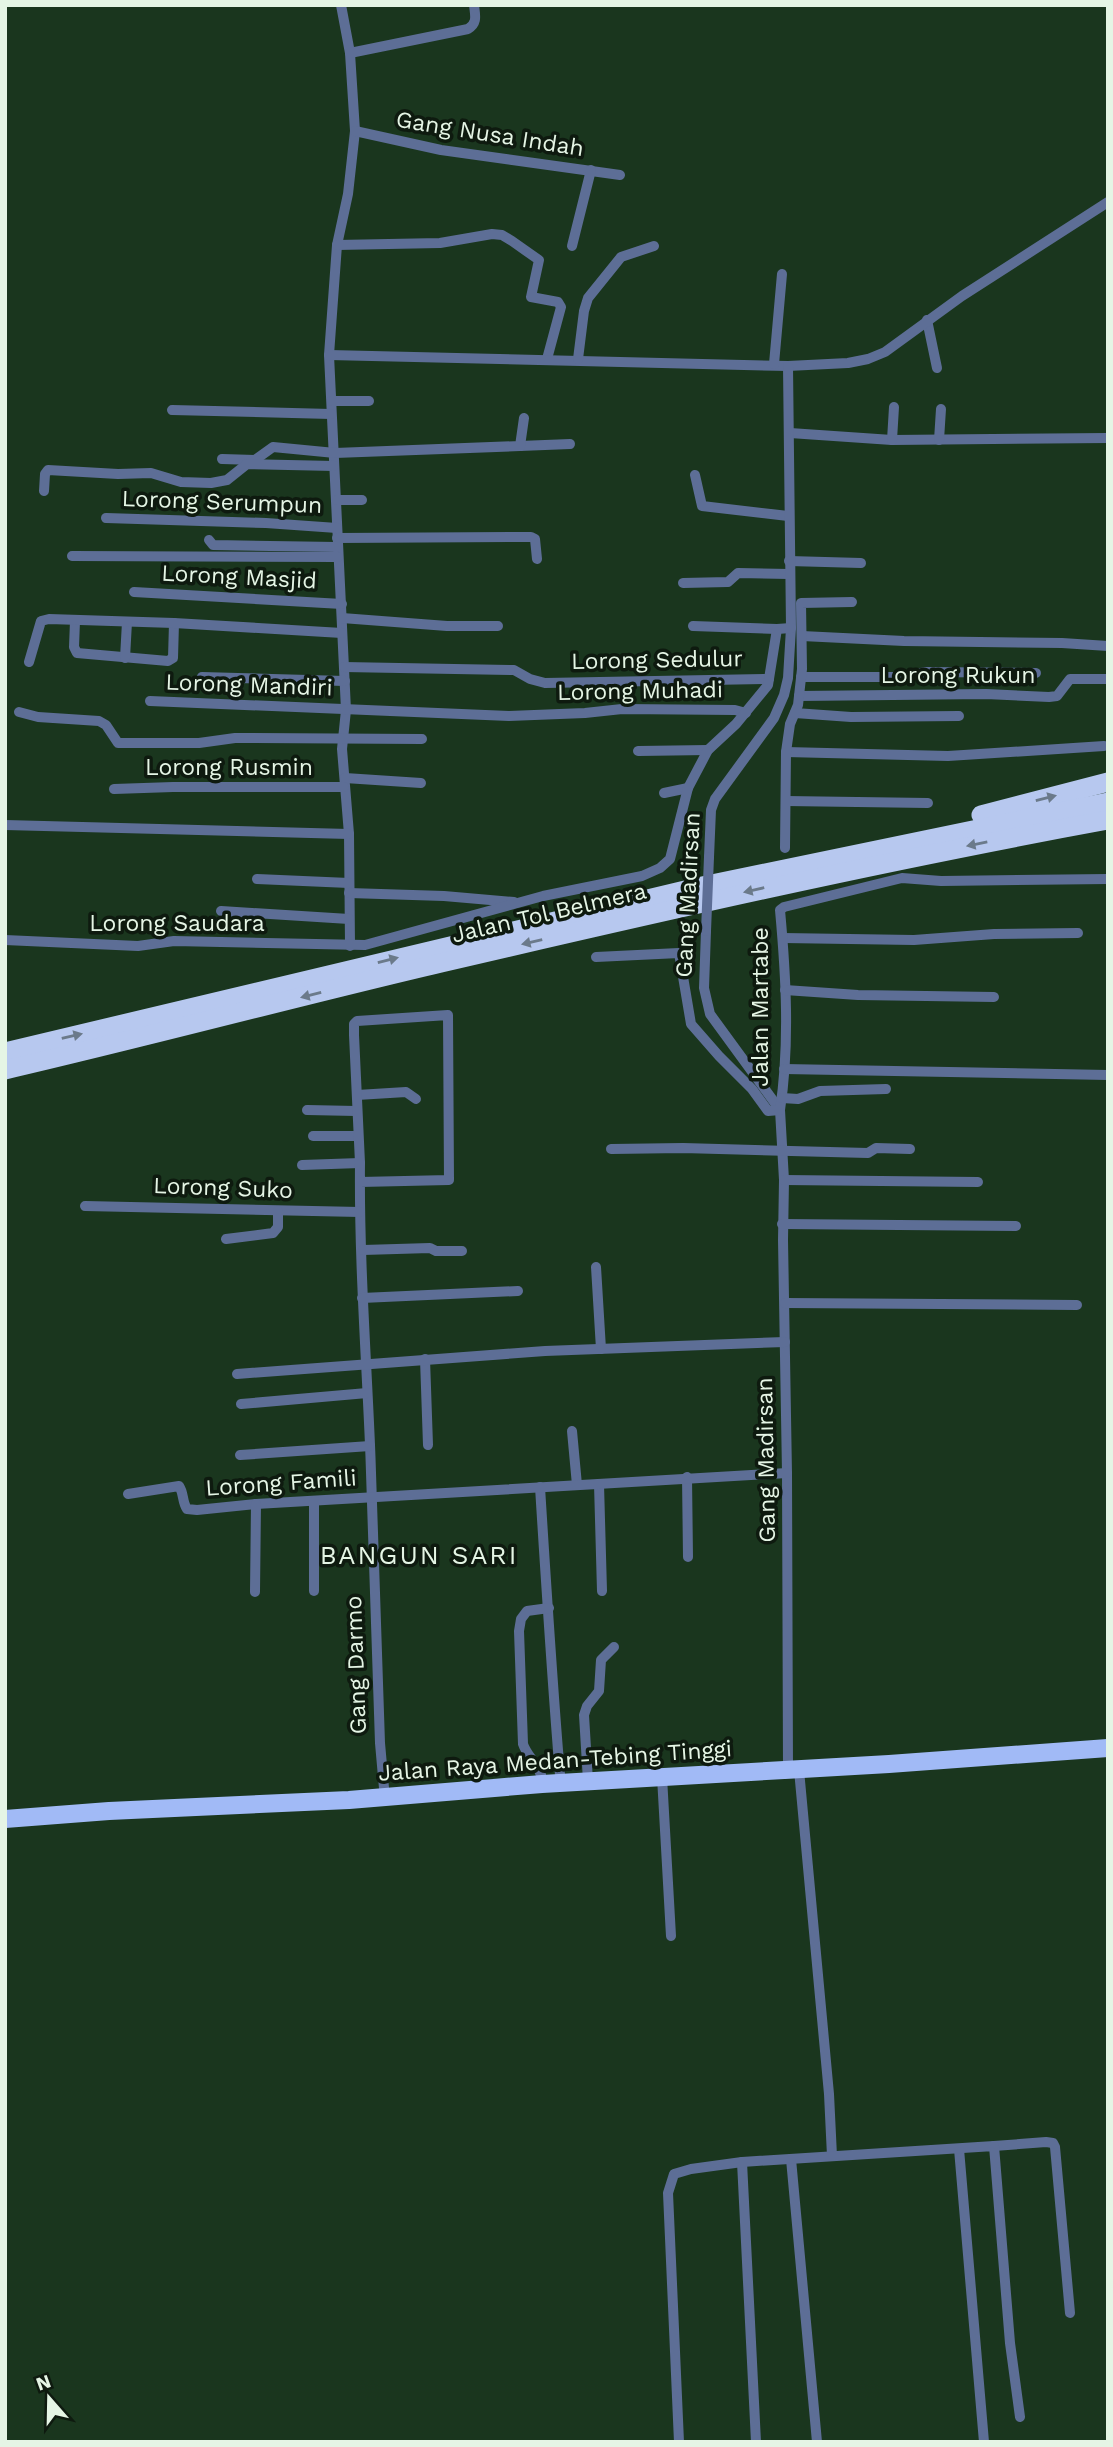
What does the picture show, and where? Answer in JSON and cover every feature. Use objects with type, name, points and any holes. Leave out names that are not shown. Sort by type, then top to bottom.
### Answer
[{"type":"highway","points":[[863,850],[923,829],[1108,782]]},
{"type":"highway","points":[[863,850],[1108,802]]},
{"type":"highway","name":"Jalan Tol Belmera","points":[[5,1070],[440,963],[733,895],[1108,820]]},
{"type":"highway","name":"Jalan Tol Belmera","points":[[5,1052],[863,850]]},
{"type":"highway","name":"Jalan Raya Medan-Tebing Tinggi","points":[[5,1808],[384,1788],[541,1775],[662,1777],[1108,1738]]},
{"type":"highway","name":"Jalan Raya Medan-Tebing Tinggi","points":[[5,1819],[109,1811],[336,1801],[587,1777],[1108,1748]]},
{"type":"street","points":[[341,5],[350,53],[355,131],[348,194],[337,246],[329,355],[345,681],[343,739],[349,835],[350,946]]},
{"type":"street","points":[[350,53],[468,29],[475,21],[474,5]]},
{"type":"street","name":"Gang Nusa Indah","points":[[355,131],[441,150],[620,175]]},
{"type":"street","points":[[572,246],[591,170]]},
{"type":"street","points":[[329,355],[788,366],[848,363],[885,352],[927,320],[1041,243],[1108,202]]},
{"type":"street","points":[[337,246],[440,243],[492,234],[502,235],[539,260],[531,298],[560,304],[547,359]]},
{"type":"street","points":[[578,359],[588,298],[621,257],[632,251],[654,246]]},
{"type":"street","points":[[774,364],[782,274]]},
{"type":"street","points":[[927,320],[937,368]]},
{"type":"street","name":"Gang Madirsan","points":[[788,366],[789,574],[795,602],[789,678],[774,718],[715,799],[710,810],[704,988],[710,1014],[781,1104],[791,1767],[828,2081],[832,2156]]},
{"type":"street","points":[[332,401],[369,401]]},
{"type":"street","points":[[892,440],[894,407]]},
{"type":"street","points":[[939,440],[940,409]]},
{"type":"street","points":[[172,410],[331,414]]},
{"type":"street","points":[[520,446],[524,418]]},
{"type":"street","points":[[790,433],[892,440],[1108,438]]},
{"type":"street","points":[[222,459],[255,460],[273,447],[335,453],[570,444]]},
{"type":"street","points":[[44,491],[45,474],[48,470],[151,473],[181,482],[211,483],[227,480],[247,464],[334,466]]},
{"type":"street","points":[[695,475],[702,506],[788,516]]},
{"type":"street","points":[[337,500],[362,500]]},
{"type":"street","name":"Lorong Serumpun","points":[[106,518],[266,523],[337,542]]},
{"type":"street","points":[[209,540],[213,545],[531,537],[535,539],[537,559]]},
{"type":"street","points":[[72,556],[337,542]]},
{"type":"street","points":[[789,561],[862,563]]},
{"type":"street","points":[[683,583],[728,582],[738,573],[789,574]]},
{"type":"street","name":"Lorong Masjid","points":[[134,592],[342,604]]},
{"type":"street","points":[[785,848],[786,752],[801,677],[802,636],[795,602],[852,602]]},
{"type":"street","points":[[342,618],[447,626],[498,626]]},
{"type":"street","points":[[29,663],[41,621],[49,620],[174,623],[342,633]]},
{"type":"street","points":[[75,621],[74,647],[77,653],[172,660],[174,623]]},
{"type":"street","points":[[125,657],[127,622]]},
{"type":"street","points":[[693,626],[791,628]]},
{"type":"street","points":[[257,878],[519,902],[642,876],[660,869],[670,859],[688,788],[708,750],[761,696],[769,679],[778,629]]},
{"type":"street","points":[[802,636],[1108,646]]},
{"type":"street","name":"Lorong Sedulur","points":[[344,667],[514,670],[530,679],[545,683],[769,679]]},
{"type":"street","points":[[801,677],[902,677],[926,672],[1036,673]]},
{"type":"street","points":[[202,677],[345,681]]},
{"type":"street","name":"Lorong Rukun","points":[[799,696],[985,694],[1049,697],[1057,696],[1070,680],[1108,679]]},
{"type":"street","name":"Lorong Mandiri","points":[[150,701],[535,715]]},
{"type":"street","name":"Lorong Muhadi","points":[[535,715],[622,709],[735,710],[746,713]]},
{"type":"street","points":[[19,712],[38,717],[99,721],[106,725],[118,743],[199,743],[235,738],[422,739]]},
{"type":"street","points":[[795,713],[851,717],[959,716]]},
{"type":"street","points":[[786,752],[948,756],[1104,746]]},
{"type":"street","points":[[638,751],[708,750]]},
{"type":"street","name":"Lorong Rusmin","points":[[114,789],[421,783]]},
{"type":"street","points":[[664,793],[688,788]]},
{"type":"street","points":[[786,801],[928,803]]},
{"type":"street","points":[[5,825],[349,835]]},
{"type":"street","name":"Jalan Martabe","points":[[596,957],[679,953],[691,1024],[752,1089],[768,1111],[781,1104],[784,1069],[785,990],[780,910],[784,907],[902,878],[941,881],[1108,879]]},
{"type":"street","name":"Lorong Saudara","points":[[5,940],[138,946],[174,941],[350,946],[429,928],[519,902]]},
{"type":"street","points":[[221,911],[349,919]]},
{"type":"street","points":[[783,938],[914,940],[994,934],[1079,933]]},
{"type":"street","points":[[785,990],[858,995],[994,997]]},
{"type":"street","name":"Gang Darmo","points":[[360,1182],[449,1180],[448,1015],[357,1021],[354,1024],[360,1212],[363,1250],[362,1298],[384,1788]]},
{"type":"street","points":[[784,1069],[1108,1075]]},
{"type":"street","points":[[781,1104],[820,1091],[886,1089]]},
{"type":"street","points":[[357,1095],[406,1092],[416,1099]]},
{"type":"street","points":[[307,1110],[356,1111]]},
{"type":"street","points":[[313,1136],[358,1136]]},
{"type":"street","points":[[611,1149],[683,1148],[868,1153],[876,1148],[910,1149]]},
{"type":"street","points":[[302,1164],[360,1163]]},
{"type":"street","points":[[783,1180],[978,1182]]},
{"type":"street","name":"Lorong Suko","points":[[85,1206],[230,1207],[278,1211],[360,1212]]},
{"type":"street","points":[[226,1239],[273,1233],[278,1227],[278,1211]]},
{"type":"street","points":[[782,1224],[1016,1226]]},
{"type":"street","points":[[363,1250],[430,1248],[438,1251],[462,1251]]},
{"type":"street","points":[[596,1266],[601,1349]]},
{"type":"street","points":[[362,1298],[518,1292]]},
{"type":"street","points":[[785,1303],[1077,1305]]},
{"type":"street","points":[[237,1374],[425,1359],[785,1342]]},
{"type":"street","points":[[425,1359],[428,1445]]},
{"type":"street","points":[[241,1404],[367,1393]]},
{"type":"street","points":[[572,1431],[577,1485]]},
{"type":"street","points":[[240,1455],[370,1446]]},
{"type":"street","name":"Lorong Famili","points":[[128,1494],[179,1486],[183,1490],[184,1505],[187,1509],[197,1510],[256,1504],[787,1473]]},
{"type":"street","points":[[687,1477],[688,1557]]},
{"type":"street","points":[[599,1484],[602,1591]]},
{"type":"street","points":[[540,1487],[560,1775]]},
{"type":"street","points":[[314,1501],[314,1591]]},
{"type":"street","points":[[255,1592],[256,1504]]},
{"type":"street","points":[[541,1775],[523,1744],[519,1631],[521,1619],[527,1611],[549,1608]]},
{"type":"street","points":[[587,1777],[584,1715],[587,1706],[599,1691],[601,1660],[614,1647]]},
{"type":"street","points":[[662,1777],[671,1936]]},
{"type":"street","points":[[679,2442],[668,2193],[674,2174],[742,2162],[1053,2143],[1070,2313]]},
{"type":"street","points":[[994,2146],[1010,2343],[1020,2417]]},
{"type":"street","points":[[959,2149],[984,2442]]},
{"type":"street","points":[[791,2159],[817,2442]]},
{"type":"street","points":[[742,2162],[756,2442]]},
{"type":"district","name":"BANGUN SARI","points":[[419,1555]]}]
